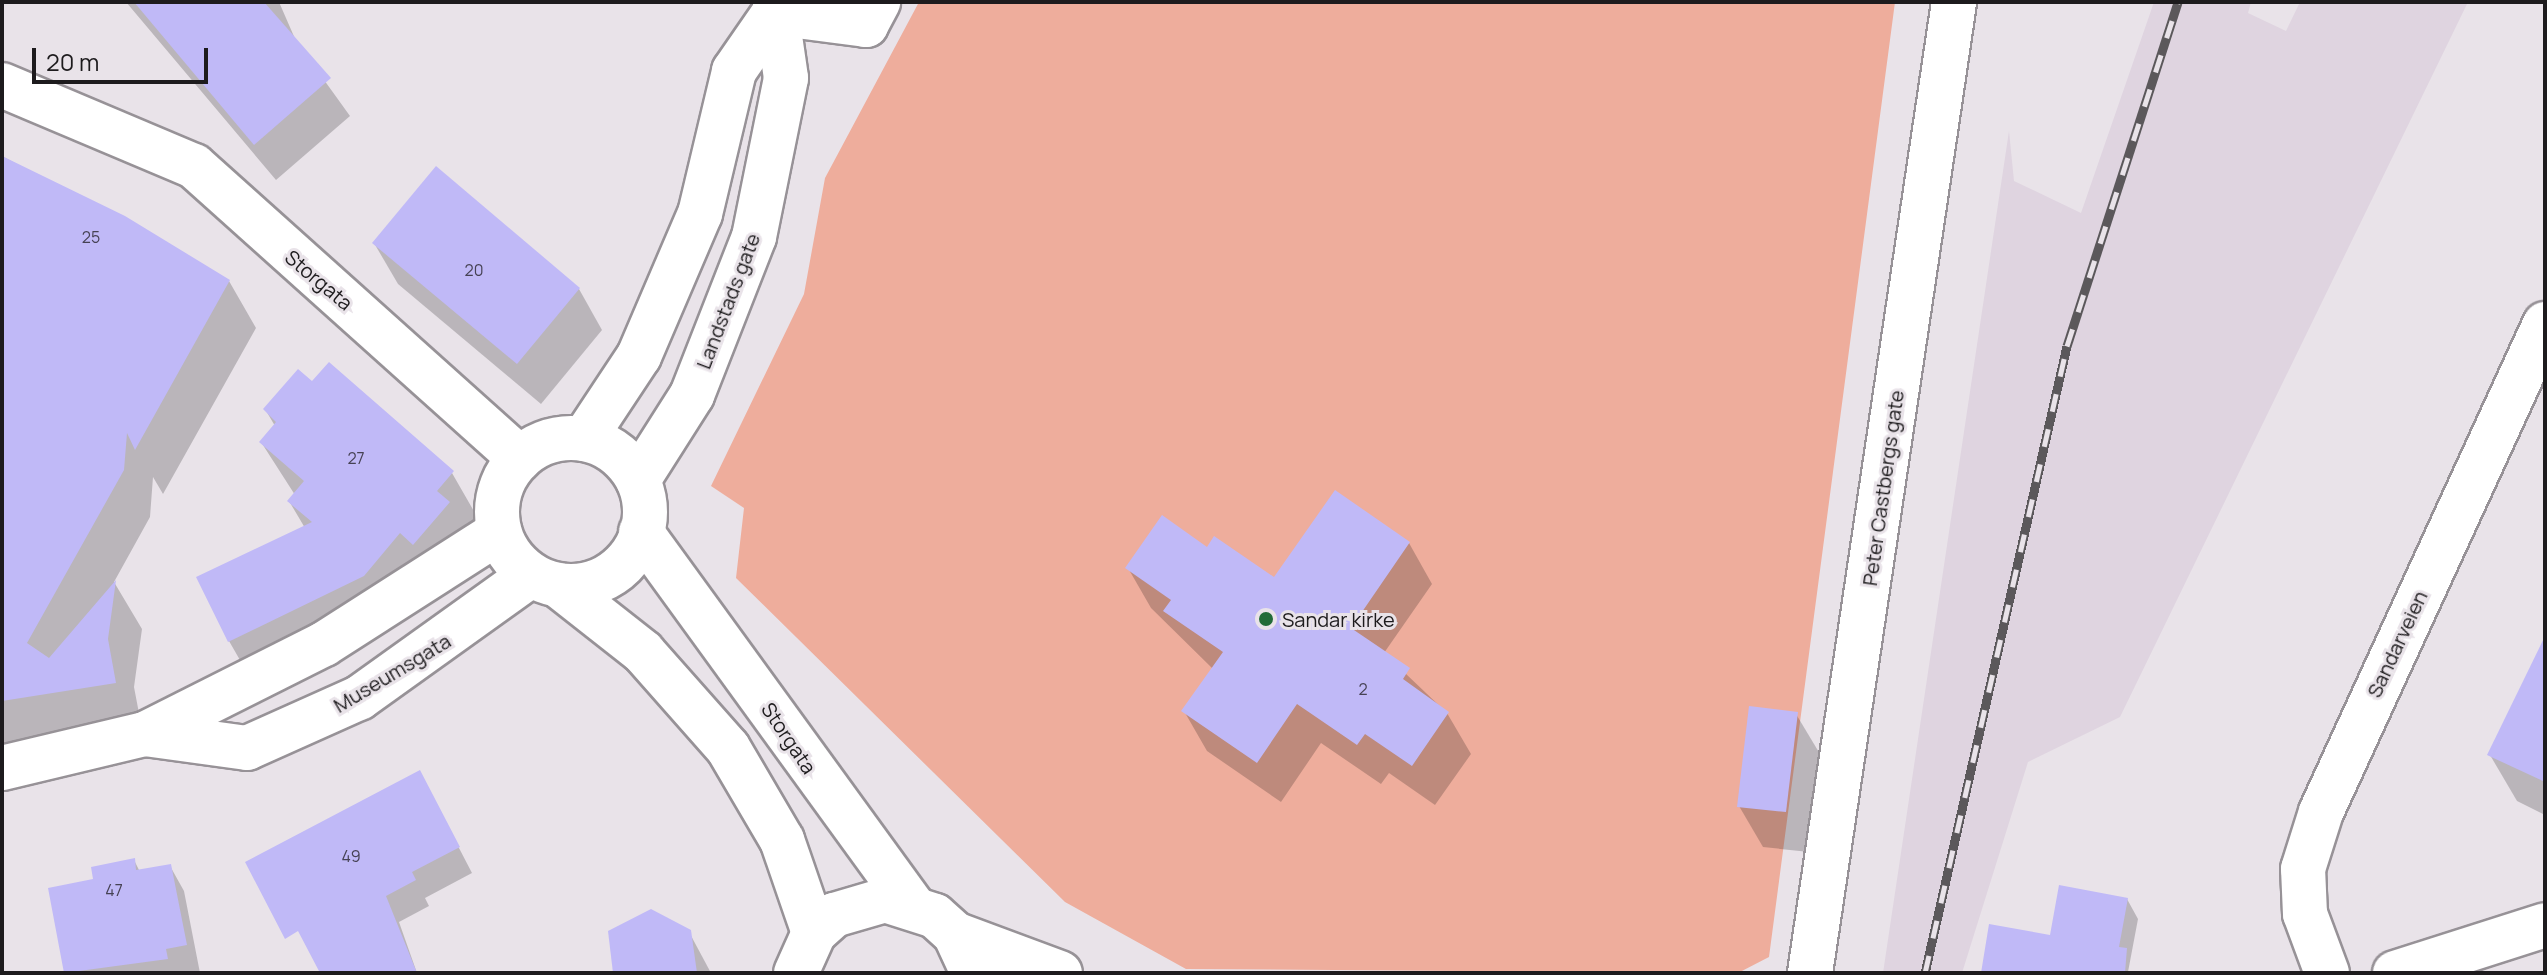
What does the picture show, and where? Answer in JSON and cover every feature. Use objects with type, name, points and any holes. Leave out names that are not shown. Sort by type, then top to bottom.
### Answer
[{"type":"street","name":"Peter Castbergs gate","points":[[1810,973],[1954,2]]},
{"type":"street","points":[[584,439],[639,356],[700,214],[734,71],[775,7],[872,14]]},
{"type":"street","name":"Landstads gate","points":[[638,480],[692,395],[754,237],[786,78],[775,7]]},
{"type":"street","name":"Storgata","points":[[2,85],[103,123],[194,166],[520,458]]},
{"type":"street","name":"Sandarveien","points":[[2327,973],[2305,914],[2303,869],[2321,812],[2545,324]]},
{"type":"street","points":[[545,580],[600,580],[633,552],[641,532],[638,480],[615,454],[584,439],[539,444],[520,458],[499,492],[499,532],[545,580],[643,652],[728,748],[782,840],[814,933]]},
{"type":"street","name":"Museumsgata","points":[[2,768],[145,734],[324,644],[499,532]]},
{"type":"street","name":"Storgata","points":[[641,532],[911,904]]},
{"type":"street","name":"Museumsgata","points":[[145,734],[247,748],[359,698],[545,580]]},
{"type":"street","points":[[796,973],[814,933],[858,904],[911,904],[955,934],[1060,973]]},
{"type":"street","points":[[2395,973],[2545,925]]},
{"type":"street","points":[[955,934],[973,973]]},
{"type":"shaded area","points":[[919,2],[1895,2],[1769,957],[1738,973],[1186,969],[1065,902],[736,578],[744,508],[711,486],[804,294],[825,178]]},
{"type":"shaded area","points":[[2154,2],[2251,2],[2248,13],[2286,31],[2300,2],[2468,2],[2120,717],[2028,762],[1962,973],[1883,973],[2009,131],[2014,181],[2081,213]]},
{"type":"building","points":[[134,2],[264,2],[331,78],[254,145]]},
{"type":"building","points":[[2,156],[125,216],[230,280],[135,450],[127,433],[124,470],[27,643],[49,658],[116,580],[108,639],[116,683],[2,701]]},
{"type":"building","points":[[436,166],[580,288],[517,364],[372,243]]},
{"type":"building","points":[[329,362],[454,471],[437,491],[450,502],[413,545],[400,533],[364,576],[228,642],[196,577],[312,522],[287,501],[304,481],[259,442],[276,422],[263,409],[298,369],[312,381]]},
{"type":"building","name":"Sandar kirke","points":[[1335,490],[1410,542],[1351,628],[1410,668],[1403,679],[1449,712],[1412,766],[1365,734],[1357,745],[1297,704],[1257,763],[1181,711],[1223,652],[1163,611],[1171,600],[1125,568],[1162,515],[1207,547],[1214,536],[1274,577]]},
{"type":"building","points":[[2545,636],[2545,782],[2487,755]]},
{"type":"building","points":[[1749,706],[1798,712],[1786,812],[1737,807]]},
{"type":"building","points":[[420,770],[460,847],[412,872],[416,880],[386,896],[417,973],[320,973],[298,931],[285,939],[245,862]]},
{"type":"building","points":[[135,858],[136,870],[171,864],[187,945],[166,949],[168,959],[64,973],[48,888],[93,879],[91,867]]},
{"type":"building","points":[[2059,885],[2128,898],[2119,947],[2127,948],[2125,973],[1981,973],[1989,924],[2050,935]]},
{"type":"building","points":[[651,909],[691,930],[697,973],[613,973],[608,931]]},
{"type":"railway","points":[[1925,973],[2067,346],[2178,2]]},
{"type":"place","name":"Sandar kirke","points":[[1266,619]]}]
